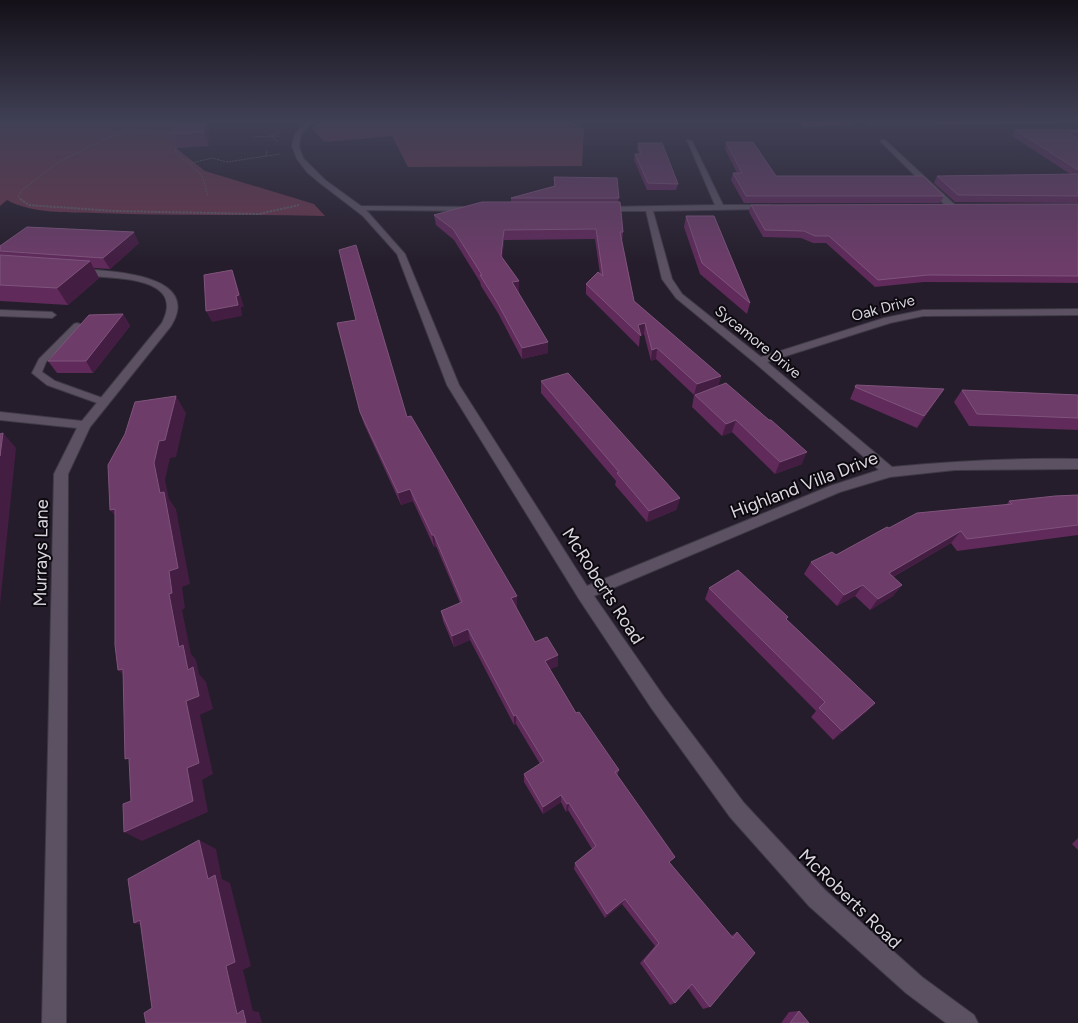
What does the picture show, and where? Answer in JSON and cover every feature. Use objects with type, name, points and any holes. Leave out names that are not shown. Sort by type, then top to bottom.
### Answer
[{"type":"street","name":"McRoberts Road","points":[[308,169],[359,208],[391,240],[401,254],[453,385],[584,594],[658,703],[737,810],[817,898],[914,985],[966,1023]]},
{"type":"street","points":[[702,169],[720,207]]},
{"type":"street","points":[[912,169],[952,206]]},
{"type":"street","points":[[942,206],[961,206]]},
{"type":"street","points":[[599,209],[778,207]]},
{"type":"street","points":[[359,208],[489,209]]},
{"type":"street","name":"Sycamore Drive","points":[[649,209],[667,279],[679,296],[759,361],[889,472]]},
{"type":"street","name":"Murrays Lane","points":[[54,1023],[61,474],[84,425],[167,324],[173,309],[169,294],[152,283],[127,275],[68,271]]},
{"type":"street","name":"Oak Drive","points":[[759,361],[888,320],[923,313],[1078,312]]},
{"type":"street","points":[[0,416],[84,425]]},
{"type":"street","name":"Highland Villa Drive","points":[[584,594],[835,489],[889,472],[955,464],[1078,464]]},
{"type":"lane","points":[[0,313],[52,315]]},
{"type":"lane","points":[[76,326],[42,361],[37,374],[51,383],[104,402]]},
{"type":"path","points":[[50,169],[22,190],[18,196],[20,199],[29,205],[40,206],[182,213],[259,214],[299,205]]},
{"type":"path","points":[[196,169],[202,174],[208,196]]},
{"type":"shaded area","points":[[0,169],[202,169],[314,204],[325,216],[62,212],[28,208],[7,200],[0,206]]},
{"type":"building","points":[[642,169],[672,169],[678,184],[648,183]]},
{"type":"building","points":[[740,169],[771,169],[776,176],[923,176],[944,196],[746,196],[733,173],[742,173]]},
{"type":"building","points":[[1078,174],[1078,196],[958,195],[937,176]]},
{"type":"building","points":[[554,177],[617,178],[619,198],[511,198],[555,186]]},
{"type":"building","points":[[482,202],[620,202],[623,232],[620,232],[634,301],[721,376],[697,384],[657,348],[652,350],[645,323],[638,325],[641,336],[586,284],[598,272],[603,276],[596,229],[504,230],[501,256],[519,281],[512,282],[548,342],[522,348],[480,275],[482,275],[453,229],[434,215]]},
{"type":"building","points":[[1078,204],[1078,276],[928,275],[878,280],[829,236],[815,236],[804,231],[765,230],[751,205]]},
{"type":"building","points":[[686,216],[714,216],[750,303],[702,263]]},
{"type":"building","points":[[27,227],[134,232],[103,258],[0,251],[0,246]]},
{"type":"building","points":[[356,245],[407,417],[411,416],[517,596],[511,598],[535,642],[547,637],[558,655],[545,661],[576,713],[579,712],[619,770],[615,772],[675,857],[669,862],[733,938],[737,932],[755,953],[710,1007],[692,984],[675,1003],[644,961],[659,943],[625,899],[607,914],[575,863],[596,846],[569,803],[567,804],[561,795],[543,807],[524,774],[544,761],[516,715],[514,716],[468,629],[452,636],[441,611],[462,602],[434,535],[432,535],[410,489],[398,493],[360,412],[337,323],[356,320],[339,250]]},
{"type":"building","points":[[0,255],[90,261],[57,288],[0,285]]},
{"type":"building","points":[[232,270],[239,295],[236,296],[238,305],[206,311],[204,275]]},
{"type":"building","points":[[123,314],[86,361],[48,361],[89,315]]},
{"type":"building","points":[[568,373],[680,498],[649,511],[617,473],[619,472],[541,381]]},
{"type":"building","points":[[726,383],[807,452],[780,462],[736,420],[726,424],[695,395]]},
{"type":"building","points":[[856,385],[944,389],[924,416],[855,387]]},
{"type":"building","points":[[962,390],[1078,395],[1078,418],[977,414]]},
{"type":"building","points":[[176,396],[165,440],[159,441],[154,463],[160,493],[164,492],[178,568],[169,571],[172,593],[169,594],[179,647],[183,645],[188,670],[193,667],[199,696],[186,701],[199,763],[187,768],[193,801],[124,832],[123,804],[131,801],[129,758],[125,759],[123,669],[118,670],[115,645],[115,509],[110,510],[108,465],[125,434],[135,402]]},
{"type":"building","points":[[3,433],[0,456],[0,434]]},
{"type":"building","points":[[1078,495],[1078,525],[967,539],[961,531],[889,573],[902,585],[878,599],[863,585],[844,595],[811,562],[832,552],[836,555],[917,513],[1012,504],[1009,501]]},
{"type":"building","points":[[738,570],[788,617],[786,619],[875,703],[842,731],[819,708],[825,702],[709,588]]},
{"type":"building","points":[[199,840],[208,879],[215,875],[235,962],[226,966],[237,1014],[243,1010],[246,1023],[146,1023],[144,1013],[152,1008],[140,920],[134,923],[128,879]]},
{"type":"building","points":[[799,1011],[809,1023],[790,1023]]}]
